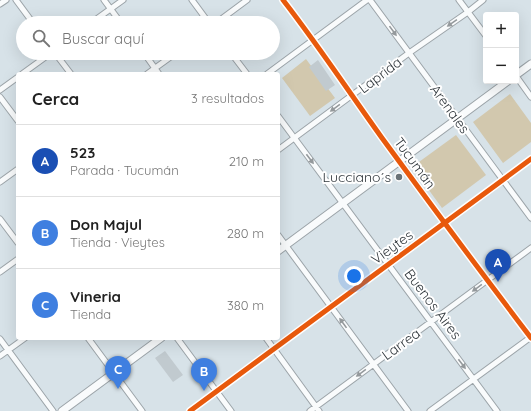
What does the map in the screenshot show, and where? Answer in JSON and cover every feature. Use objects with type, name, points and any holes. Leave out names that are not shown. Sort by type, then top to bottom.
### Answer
[{"type":"main road","points":[[519,74],[531,64]]},
{"type":"main road","points":[[280,250],[504,84]]},
{"type":"main road","points":[[62,411],[158,340]]},
{"type":"street","points":[[0,4],[6,0]]},
{"type":"street","points":[[16,0],[28,16]]},
{"type":"street","points":[[104,0],[116,16]]},
{"type":"street","points":[[102,16],[122,0]]},
{"type":"street","points":[[192,0],[204,16]]},
{"type":"street","points":[[225,16],[247,0]]},
{"type":"street","name":"Tucumán","points":[[284,0],[399,162],[531,337]]},
{"type":"street","points":[[270,72],[369,0]]},
{"type":"street","name":"Arenales","points":[[369,0],[531,218]]},
{"type":"street","points":[[459,0],[483,32]]},
{"type":"street","name":"Laprida","points":[[280,148],[483,0]]},
{"type":"street","points":[[25,72],[41,60]]},
{"type":"street","points":[[60,60],[69,72]]},
{"type":"street","points":[[149,60],[158,72]]},
{"type":"street","points":[[150,72],[166,60]]},
{"type":"street","points":[[236,60],[245,72]]},
{"type":"street","points":[[0,90],[16,78]]},
{"type":"street","points":[[519,80],[531,97]]},
{"type":"street","points":[[0,97],[16,118]]},
{"type":"street","name":"Buenos Aires","points":[[280,119],[497,411]]},
{"type":"street","name":"Vieytes","points":[[190,411],[531,159]]},
{"type":"street","points":[[0,182],[16,170]]},
{"type":"street","points":[[0,219],[16,240]]},
{"type":"street","points":[[280,238],[408,411]]},
{"type":"street","name":"Larrea","points":[[310,411],[318,409],[373,364],[531,248]]},
{"type":"street","points":[[0,272],[16,260]]},
{"type":"street","points":[[430,411],[531,337]]},
{"type":"street","points":[[0,339],[53,411]]},
{"type":"street","points":[[0,356],[21,340]]},
{"type":"street","points":[[89,340],[142,411]]},
{"type":"street","points":[[178,340],[231,411]]},
{"type":"street","points":[[267,340],[318,409]]},
{"type":"shaded area","points":[[306,59],[335,98],[310,116],[282,78]]},
{"type":"shaded area","points":[[510,94],[531,123],[531,142],[503,163],[473,122]]},
{"type":"shaded area","points":[[456,135],[486,175],[442,208],[412,167]]},
{"type":"building","points":[[318,60],[335,85],[326,91],[309,67]]},
{"type":"building","points":[[165,351],[183,375],[173,382],[155,358]]},
{"type":"cycle path","points":[[283,0],[400,163],[531,338]]},
{"type":"cycle path","points":[[190,411],[531,159]]},
{"type":"place","name":"Lucciano´s","points":[[399,177]]},
{"type":"place","name":"523","points":[[498,282]]},
{"type":"place","name":"Vineria","points":[[118,389]]},
{"type":"place","name":"Don Majul","points":[[204,391]]}]
